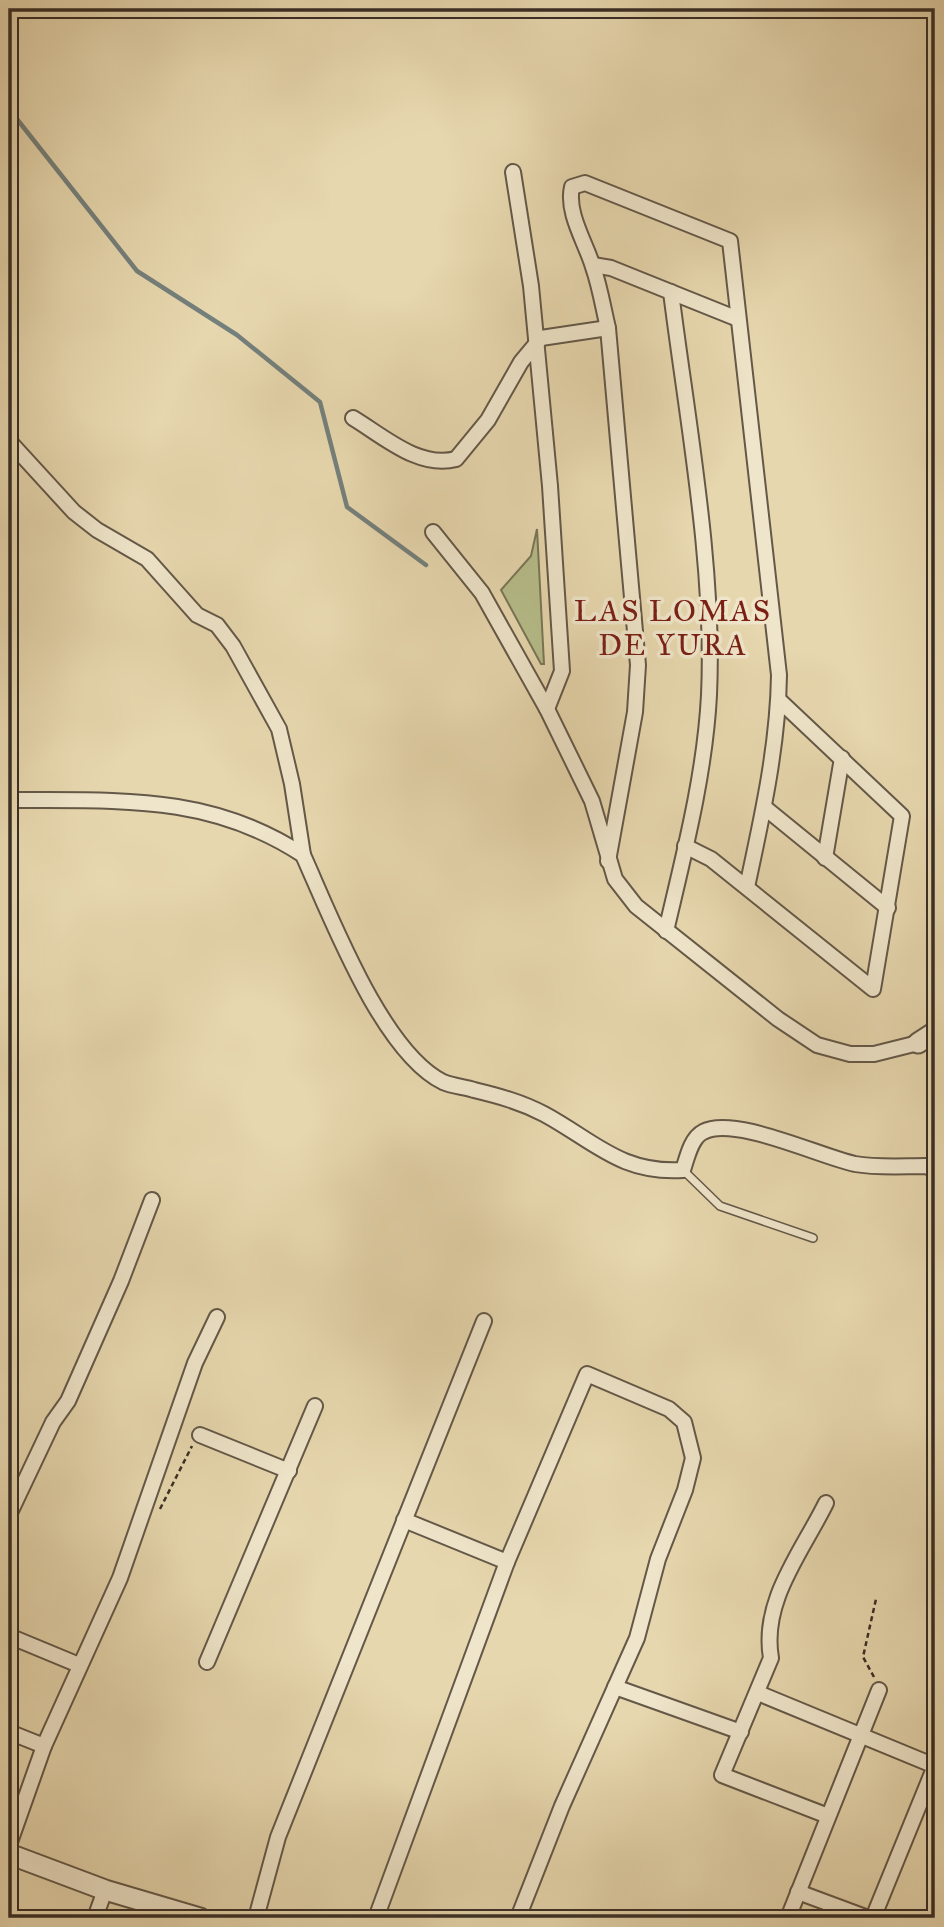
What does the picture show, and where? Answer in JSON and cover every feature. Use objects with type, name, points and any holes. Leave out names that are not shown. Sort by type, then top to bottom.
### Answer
[{"type":"street","points":[[513,172],[538,344],[562,671],[547,709]]},
{"type":"street","points":[[608,861],[633,725],[638,665],[608,328],[593,265],[576,223],[570,194],[572,187],[578,183],[592,185],[730,241],[778,650],[779,700],[764,807],[747,887]]},
{"type":"street","points":[[593,265],[611,268],[738,319]]},
{"type":"street","points":[[666,931],[706,731],[709,647],[700,520],[671,292]]},
{"type":"street","points":[[353,418],[432,462],[456,459],[488,420],[521,362],[545,335],[608,328]]},
{"type":"street","points":[[9,441],[74,512],[97,530],[147,559],[197,615],[217,625],[233,646],[279,729],[292,784],[303,855],[384,1021],[409,1057],[444,1082],[512,1099],[546,1115],[598,1150],[655,1171],[683,1170],[692,1145],[702,1132],[721,1127],[800,1145],[854,1164],[926,1166],[935,1170]]},
{"type":"street","points":[[433,532],[482,593],[547,709],[592,801],[615,879],[636,906],[793,1031],[817,1045],[850,1054],[874,1054],[918,1043],[935,1032]]},
{"type":"street","points":[[685,846],[711,859],[873,989],[902,816],[779,700]]},
{"type":"street","points":[[825,858],[842,758]]},
{"type":"street","points":[[9,800],[132,801],[184,806],[262,832],[303,855]]},
{"type":"street","points":[[764,807],[888,908]]},
{"type":"street","points":[[9,1515],[53,1422],[68,1401],[121,1281],[152,1200]]},
{"type":"street","points":[[9,1845],[44,1746],[120,1578],[195,1363],[217,1317]]},
{"type":"street","points":[[256,1918],[278,1837],[484,1321]]},
{"type":"street","points":[[376,1918],[508,1562],[587,1374],[669,1409],[684,1422],[693,1458],[685,1490],[659,1559],[637,1638],[562,1806],[519,1918]]},
{"type":"street","points":[[207,1662],[315,1406]]},
{"type":"street","points":[[200,1435],[289,1471]]},
{"type":"street","points":[[826,1503],[803,1550],[788,1569],[776,1601],[768,1640],[771,1658],[722,1774],[828,1816]]},
{"type":"street","points":[[404,1520],[508,1562]]},
{"type":"street","points":[[9,1636],[79,1665]]},
{"type":"street","points":[[615,1687],[741,1732]]},
{"type":"street","points":[[788,1918],[879,1690]]},
{"type":"street","points":[[758,1693],[935,1766],[871,1918],[798,1892]]},
{"type":"street","points":[[9,1732],[44,1746]]},
{"type":"street","points":[[9,1854],[105,1890],[187,1916]]},
{"type":"street","points":[[94,1918],[105,1890]]},
{"type":"lane","points":[[683,1170],[720,1206],[813,1238]]},
{"type":"path","points":[[142,1518],[158,1512],[163,1505],[200,1435]]},
{"type":"path","points":[[876,1599],[863,1657],[879,1690]]},
{"type":"green space","points":[[537,529],[544,664],[541,664],[501,590],[531,556]]},
{"type":"waterway","points":[[9,109],[137,271],[237,335],[320,402],[347,507],[426,565]]},
{"type":"district","name":"LAS LOMAS DE YURA","points":[[673,628]]}]
